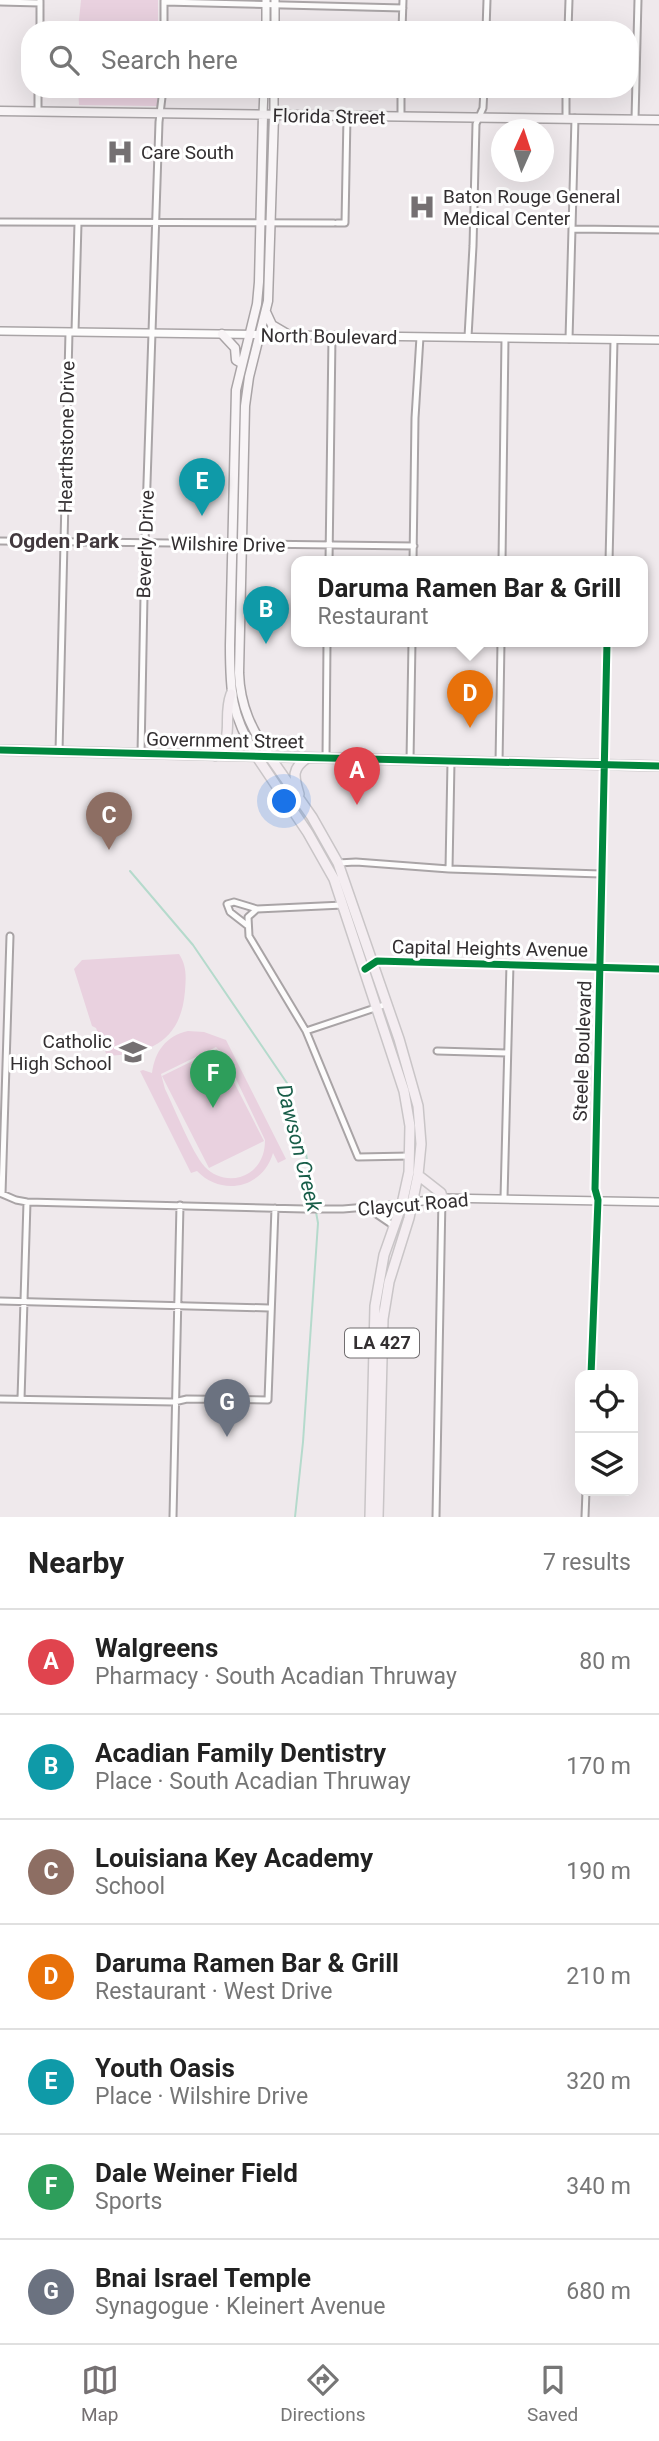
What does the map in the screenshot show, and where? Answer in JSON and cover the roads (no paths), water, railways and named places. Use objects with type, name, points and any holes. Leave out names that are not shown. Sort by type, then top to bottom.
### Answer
[{"type":"main road","name":"Florida Street","points":[[0,111],[659,120]]},
{"type":"main road","points":[[248,334],[258,294],[263,115]]},
{"type":"main road","points":[[270,757],[252,729],[241,694],[245,406],[249,377],[266,312],[274,115]]},
{"type":"main road","points":[[266,312],[272,325],[289,335]]},
{"type":"main road","points":[[222,334],[233,344],[236,360],[241,363]]},
{"type":"main road","name":"LA 427","points":[[248,334],[236,390],[231,694],[238,723],[257,757],[316,845],[334,879],[387,1004],[418,1106],[421,1144],[418,1175],[413,1202],[389,1282],[383,1319],[378,1517]]},
{"type":"main road","points":[[215,756],[226,744],[228,702],[231,694]]},
{"type":"main road","name":"Government Street","points":[[0,750],[659,766]]},
{"type":"main road","name":"LA 427","points":[[270,757],[338,863],[369,966],[377,1007],[407,1103],[410,1156],[402,1203],[382,1264],[375,1303],[370,1517]]},
{"type":"main road","points":[[301,802],[294,772],[297,765],[307,758]]},
{"type":"main road","points":[[418,1175],[441,1193],[442,1198]]},
{"type":"street","points":[[402,21],[403,0]]},
{"type":"street","points":[[486,21],[487,0]]},
{"type":"street","points":[[568,21],[569,0]]},
{"type":"street","points":[[637,21],[638,0]]},
{"type":"street","points":[[0,2],[40,1],[40,21]]},
{"type":"street","points":[[163,21],[164,1],[365,3],[403,8]]},
{"type":"street","points":[[267,21],[271,3]]},
{"type":"street","points":[[271,3],[274,21]]},
{"type":"street","points":[[38,98],[38,112]]},
{"type":"street","name":"Beverly Drive","points":[[141,754],[145,542],[162,98]]},
{"type":"street","points":[[263,115],[264,98]]},
{"type":"street","points":[[274,98],[274,115]]},
{"type":"street","points":[[401,98],[401,116]]},
{"type":"street","points":[[468,337],[476,124],[483,108],[484,98]]},
{"type":"street","points":[[567,98],[572,229],[569,339]]},
{"type":"street","points":[[635,120],[636,98]]},
{"type":"street","points":[[0,222],[345,223],[347,116]]},
{"type":"street","name":"Hearthstone Drive","points":[[59,752],[64,541],[78,223]]},
{"type":"street","points":[[572,229],[659,230]]},
{"type":"street","name":"North Boulevard","points":[[0,331],[659,341]]},
{"type":"street","points":[[329,556],[332,336]]},
{"type":"street","points":[[413,556],[415,418],[420,337]]},
{"type":"street","points":[[502,556],[505,338]]},
{"type":"street","points":[[609,556],[614,340]]},
{"type":"street","name":"Wilshire Drive","points":[[0,541],[414,546]]},
{"type":"street","points":[[326,758],[327,647]]},
{"type":"street","points":[[410,760],[412,647]]},
{"type":"street","points":[[499,763],[501,647]]},
{"type":"street","name":"Steele Boulevard","points":[[591,1370],[598,1200],[594,1189],[607,647]]},
{"type":"street","points":[[449,869],[451,762]]},
{"type":"street","points":[[338,863],[601,874]]},
{"type":"street","points":[[248,926],[230,912],[227,904],[234,902],[257,909],[343,905]]},
{"type":"street","points":[[257,909],[248,917],[249,936],[306,1031],[358,1157],[410,1156]]},
{"type":"street","points":[[1,1194],[10,936]]},
{"type":"street","name":"Capital Heights Avenue","points":[[369,966],[378,961],[659,969]]},
{"type":"street","points":[[504,1198],[510,964]]},
{"type":"street","points":[[306,1031],[387,1004]]},
{"type":"street","points":[[437,1051],[507,1053]]},
{"type":"street","name":"Claycut Road","points":[[1,1194],[26,1202],[306,1209],[366,1207],[442,1198],[659,1202]]},
{"type":"street","points":[[436,1517],[442,1198]]},
{"type":"street","points":[[21,1399],[26,1202]]},
{"type":"street","points":[[173,1517],[180,1205]]},
{"type":"street","points":[[366,1207],[394,1226]]},
{"type":"street","points":[[0,1399],[174,1402],[187,1399],[268,1400],[275,1208]]},
{"type":"street","points":[[0,1301],[270,1308]]},
{"type":"street","points":[[585,1517],[586,1496]]},
{"type":"waterway","name":"Dawson Creek","points":[[130,871],[193,945],[287,1083],[306,1154],[315,1206]]},
{"type":"waterway","name":"Dawson Creek","points":[[295,1517],[303,1442],[318,1223],[316,1212]]},
{"type":"place","name":"Care South","points":[[120,152]]},
{"type":"place","name":"Baton Rouge General Medical Center","points":[[422,207]]},
{"type":"place","name":"Youth Oasis","points":[[202,516]]},
{"type":"place","name":"Acadian Family Dentistry","points":[[266,644]]},
{"type":"place","name":"Daruma Ramen Bar & Grill","points":[[470,728]]},
{"type":"place","name":"Walgreens","points":[[357,805]]},
{"type":"place","name":"Louisiana Key Academy","points":[[109,850]]},
{"type":"place","name":"Catholic High School","points":[[133,1052]]},
{"type":"place","name":"Dale Weiner Field","points":[[213,1108]]},
{"type":"place","name":"Bnai Israel Temple","points":[[227,1437]]},
{"type":"district","name":"Ogden Park","points":[[64,541]]}]
